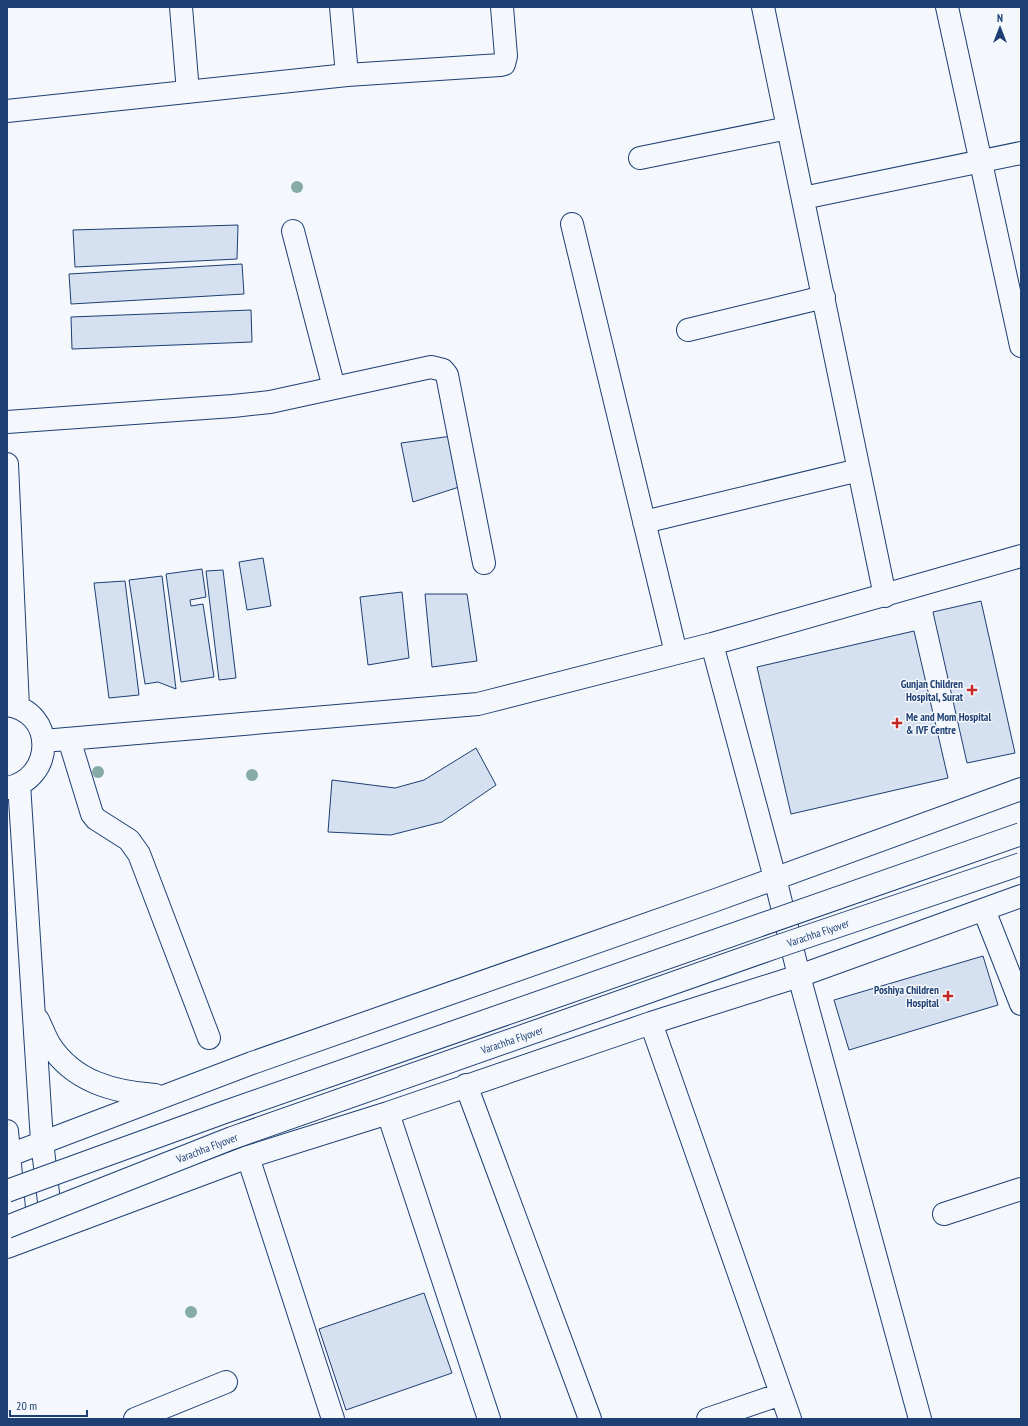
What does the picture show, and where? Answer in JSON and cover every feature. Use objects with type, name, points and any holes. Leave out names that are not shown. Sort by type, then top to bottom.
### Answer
[{"type":"street","points":[[181,7],[188,92]]},
{"type":"street","points":[[341,7],[347,75]]},
{"type":"street","points":[[7,111],[347,75],[500,65],[504,64],[506,56],[502,7]]},
{"type":"street","points":[[763,7],[885,596]]},
{"type":"street","points":[[947,7],[1021,346]]},
{"type":"street","points":[[640,158],[788,128]]},
{"type":"street","points":[[803,198],[981,160],[1021,153]]},
{"type":"street","points":[[572,224],[676,653]]},
{"type":"street","points":[[293,231],[334,388]]},
{"type":"street","points":[[688,330],[824,297]]},
{"type":"street","points":[[7,422],[270,402],[431,367],[443,370],[447,375],[484,563]]},
{"type":"street","points":[[7,464],[13,706],[34,719],[40,727],[43,741],[43,752],[38,767],[28,779],[13,786],[33,1010],[42,1142],[52,1229]]},
{"type":"street","points":[[644,522],[859,470]]},
{"type":"street","points":[[43,741],[478,704],[712,644],[885,596],[1021,556]]},
{"type":"street","points":[[712,644],[776,878],[799,976],[917,1418]]},
{"type":"street","points":[[69,739],[92,814],[96,819],[129,840],[139,854],[209,1038]]},
{"type":"street","points":[[8,1155],[162,1096],[776,878],[1021,789]]},
{"type":"street","points":[[7,1191],[240,1107],[1021,834]]},
{"type":"street","name":"Varachha Flyover","points":[[10,1239],[239,1135],[761,952],[1021,864]]},
{"type":"street","points":[[7,1131],[10,1239],[52,1229],[248,1157],[388,1113],[466,1085],[651,1023],[799,976],[1021,896]]},
{"type":"street","points":[[984,910],[1021,1004]]},
{"type":"street","points":[[33,1010],[50,1045],[67,1066],[86,1079],[105,1088],[127,1093],[162,1096]]},
{"type":"street","points":[[651,1023],[790,1419]]},
{"type":"street","points":[[466,1085],[590,1419]]},
{"type":"street","points":[[388,1113],[489,1419]]},
{"type":"street","points":[[248,1157],[333,1419]]},
{"type":"street","points":[[944,1214],[1021,1189]]},
{"type":"street","points":[[135,1419],[226,1382]]},
{"type":"street","points":[[708,1419],[782,1394]]},
{"type":"building","points":[[238,225],[237,259],[75,267],[73,230]]},
{"type":"building","points":[[242,264],[244,294],[71,304],[69,274]]},
{"type":"building","points":[[251,310],[252,342],[72,349],[71,317]]},
{"type":"building","points":[[452,436],[459,487],[413,502],[401,443]]},
{"type":"building","points":[[263,558],[271,606],[247,610],[239,562]]},
{"type":"building","points":[[202,569],[206,597],[190,600],[191,606],[203,604],[214,677],[181,682],[166,574]]},
{"type":"building","points":[[223,570],[236,678],[219,680],[206,571]]},
{"type":"building","points":[[162,576],[176,689],[158,682],[145,684],[129,580]]},
{"type":"building","points":[[125,581],[139,695],[109,698],[94,583]]},
{"type":"building","points":[[402,592],[409,658],[368,665],[360,597]]},
{"type":"building","points":[[425,594],[467,594],[477,661],[432,667]]},
{"type":"building","points":[[981,601],[1015,753],[967,763],[933,612]]},
{"type":"building","points":[[914,631],[948,778],[791,814],[757,667]]},
{"type":"building","points":[[476,748],[496,785],[442,822],[391,835],[328,832],[332,780],[395,788],[424,780]]},
{"type":"building","points":[[983,956],[998,1005],[849,1050],[834,1000]]},
{"type":"building","points":[[424,1293],[452,1373],[346,1410],[319,1329]]},
{"type":"place","name":"Gunjan Children Hospital, Surat","points":[[972,690]]},
{"type":"place","name":"Me and Mom Hospital & IVF Centre","points":[[897,723]]},
{"type":"place","name":"Poshiya Children Hospital","points":[[948,996]]}]
